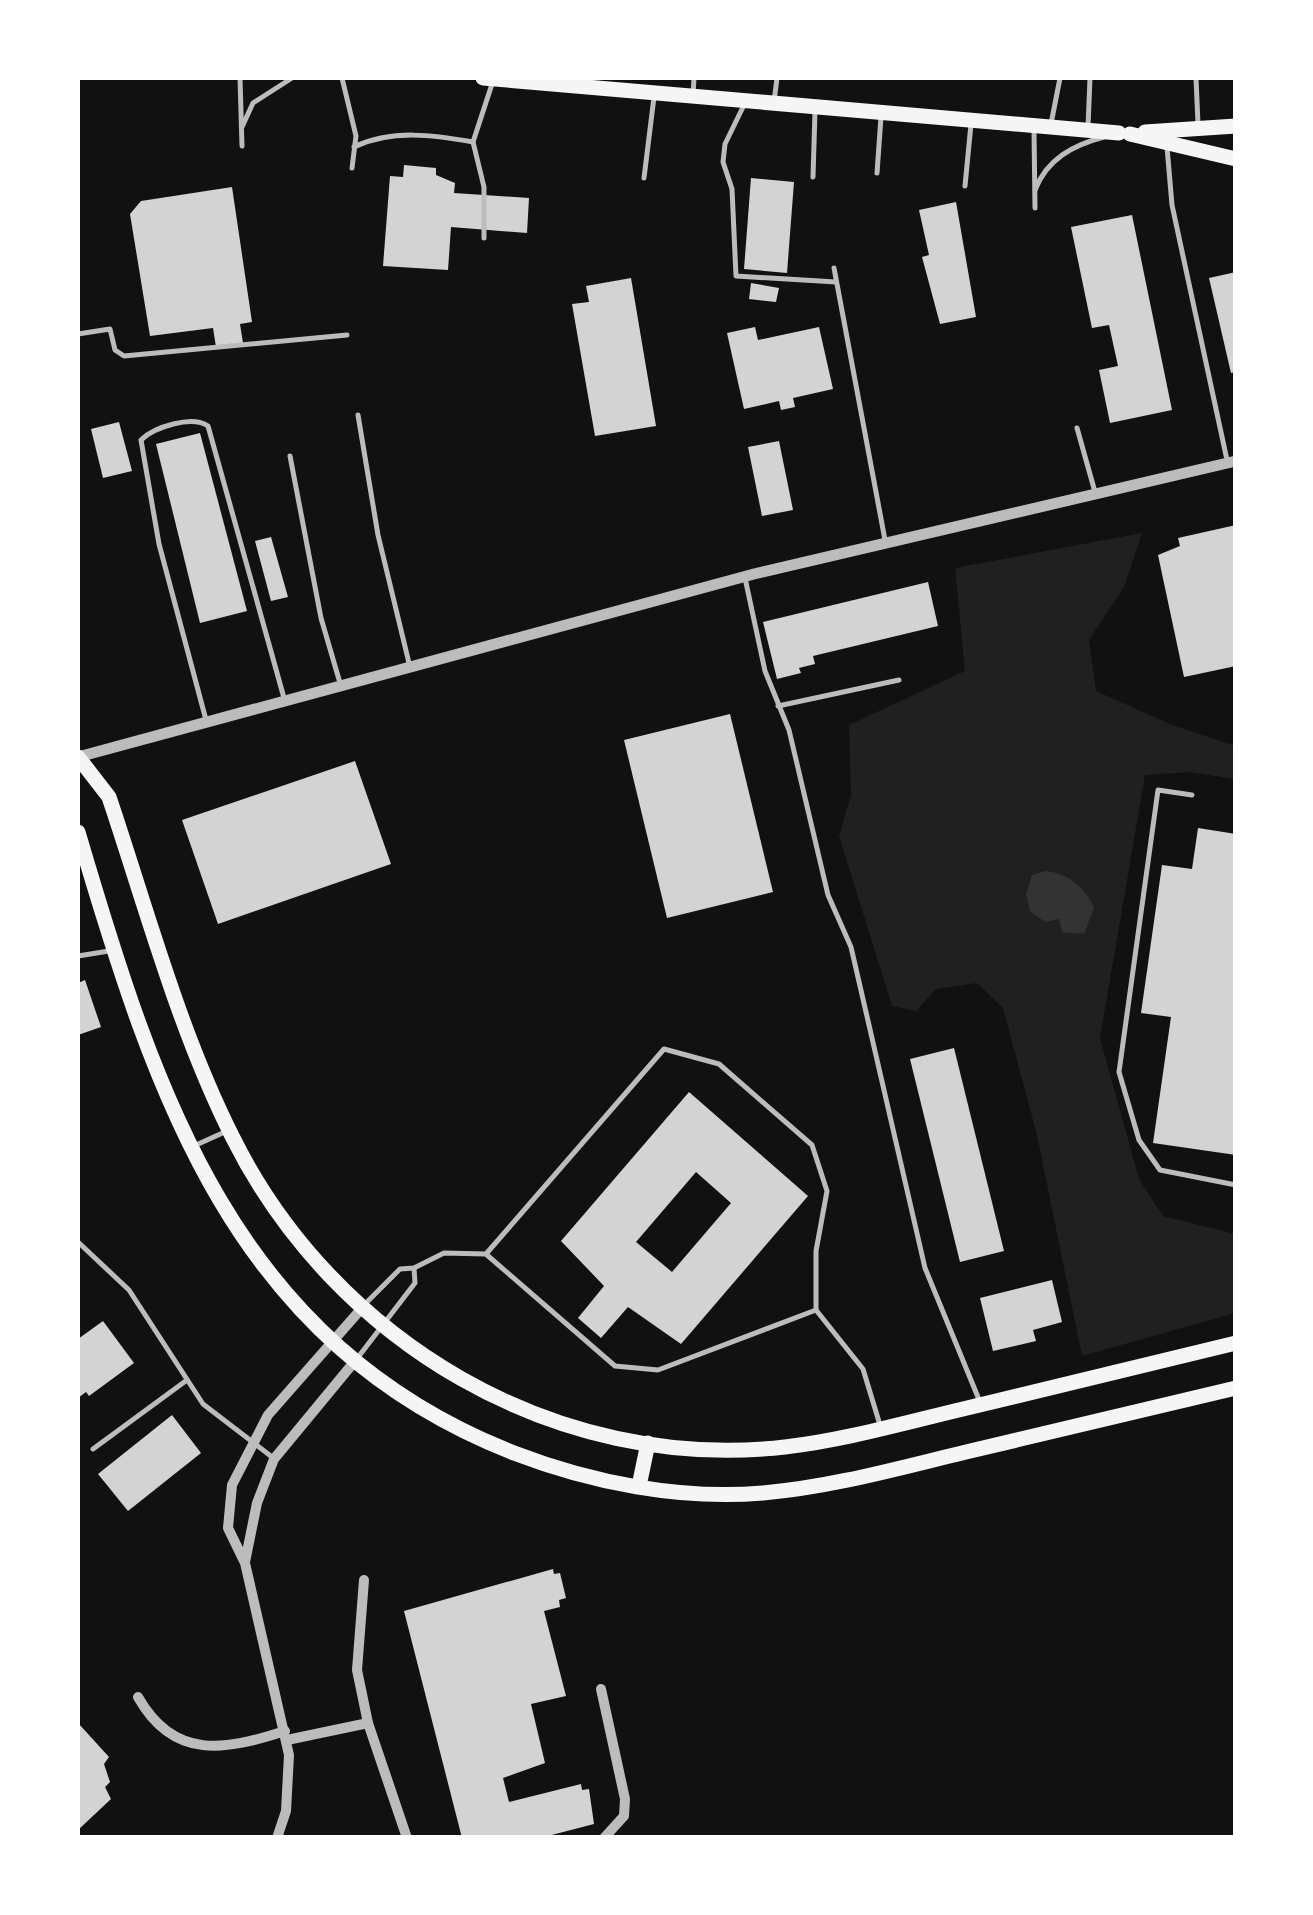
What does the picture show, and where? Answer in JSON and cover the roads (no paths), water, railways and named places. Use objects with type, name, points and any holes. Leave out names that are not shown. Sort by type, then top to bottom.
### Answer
[{"type":"main road","points":[[483,78],[602,83],[693,98],[1124,133],[1236,159]]},
{"type":"main road","points":[[1124,133],[1236,126]]},
{"type":"main road","points":[[78,757],[109,796],[179,1001],[229,1130],[291,1233],[382,1324],[440,1368],[508,1404],[581,1430],[648,1443],[745,1450],[828,1440],[1236,1343]]},
{"type":"main road","points":[[78,837],[115,950],[189,1148],[240,1238],[298,1310],[355,1361],[402,1396],[488,1442],[562,1470],[639,1486],[758,1494],[839,1483],[1236,1388]]},
{"type":"main road","points":[[639,1486],[648,1443]]},
{"type":"street","points":[[78,757],[340,682],[745,576],[1232,462]]},
{"type":"street","points":[[277,1838],[289,1786],[286,1735],[245,1563],[228,1528],[232,1485],[250,1443],[362,1308]]},
{"type":"street","points":[[245,1563],[258,1502],[274,1459],[355,1361]]},
{"type":"street","points":[[364,1580],[357,1670],[368,1722],[407,1838]]},
{"type":"street","points":[[601,1688],[625,1799],[624,1816],[604,1838]]},
{"type":"street","points":[[138,1697],[161,1727],[200,1746],[235,1747],[368,1722]]},
{"type":"lane","points":[[240,78],[242,146]]},
{"type":"lane","points":[[242,127],[254,104],[292,78]]},
{"type":"lane","points":[[342,78],[354,125],[352,168]]},
{"type":"lane","points":[[484,238],[484,187],[473,142],[494,78]]},
{"type":"lane","points":[[693,98],[694,78]]},
{"type":"lane","points":[[774,105],[777,78]]},
{"type":"lane","points":[[1035,208],[1042,126],[1060,78]]},
{"type":"lane","points":[[1088,130],[1090,78]]},
{"type":"lane","points":[[1196,78],[1198,128]]},
{"type":"lane","points":[[644,178],[654,94]]},
{"type":"lane","points":[[746,103],[725,144],[723,162],[732,190],[736,276],[836,282]]},
{"type":"lane","points":[[814,178],[815,108]]},
{"type":"lane","points":[[877,172],[882,114]]},
{"type":"lane","points":[[965,186],[971,121]]},
{"type":"lane","points":[[1035,190],[1042,173],[1058,157],[1124,133]]},
{"type":"lane","points":[[354,146],[392,136],[432,135],[473,142]]},
{"type":"lane","points":[[1167,143],[1172,205],[1232,462]]},
{"type":"lane","points":[[834,268],[885,544]]},
{"type":"lane","points":[[78,334],[110,329],[116,350],[124,356],[347,335]]},
{"type":"lane","points":[[358,415],[378,535],[410,664]]},
{"type":"lane","points":[[206,720],[159,544],[142,450],[141,440],[148,433],[176,425],[202,420],[208,426],[284,698]]},
{"type":"lane","points":[[1078,428],[1096,495]]},
{"type":"lane","points":[[290,456],[321,618],[340,682]]},
{"type":"lane","points":[[745,576],[765,671],[789,730],[828,895],[851,947],[925,1268],[981,1404]]},
{"type":"lane","points":[[778,706],[899,680]]},
{"type":"lane","points":[[1192,795],[1158,790],[1119,1072],[1139,1140],[1160,1170],[1236,1185]]},
{"type":"lane","points":[[78,956],[115,950]]},
{"type":"lane","points":[[486,1254],[664,1049],[719,1064],[812,1145],[827,1191],[816,1251],[816,1310],[862,1370],[881,1428]]},
{"type":"lane","points":[[189,1148],[229,1130]]},
{"type":"lane","points":[[78,1242],[130,1290],[203,1404],[274,1459]]},
{"type":"lane","points":[[362,1308],[400,1269],[414,1268],[444,1253],[486,1254],[615,1366],[658,1370],[816,1310]]},
{"type":"lane","points":[[355,1361],[415,1283],[414,1268]]},
{"type":"lane","points":[[93,1450],[187,1380]]}]
